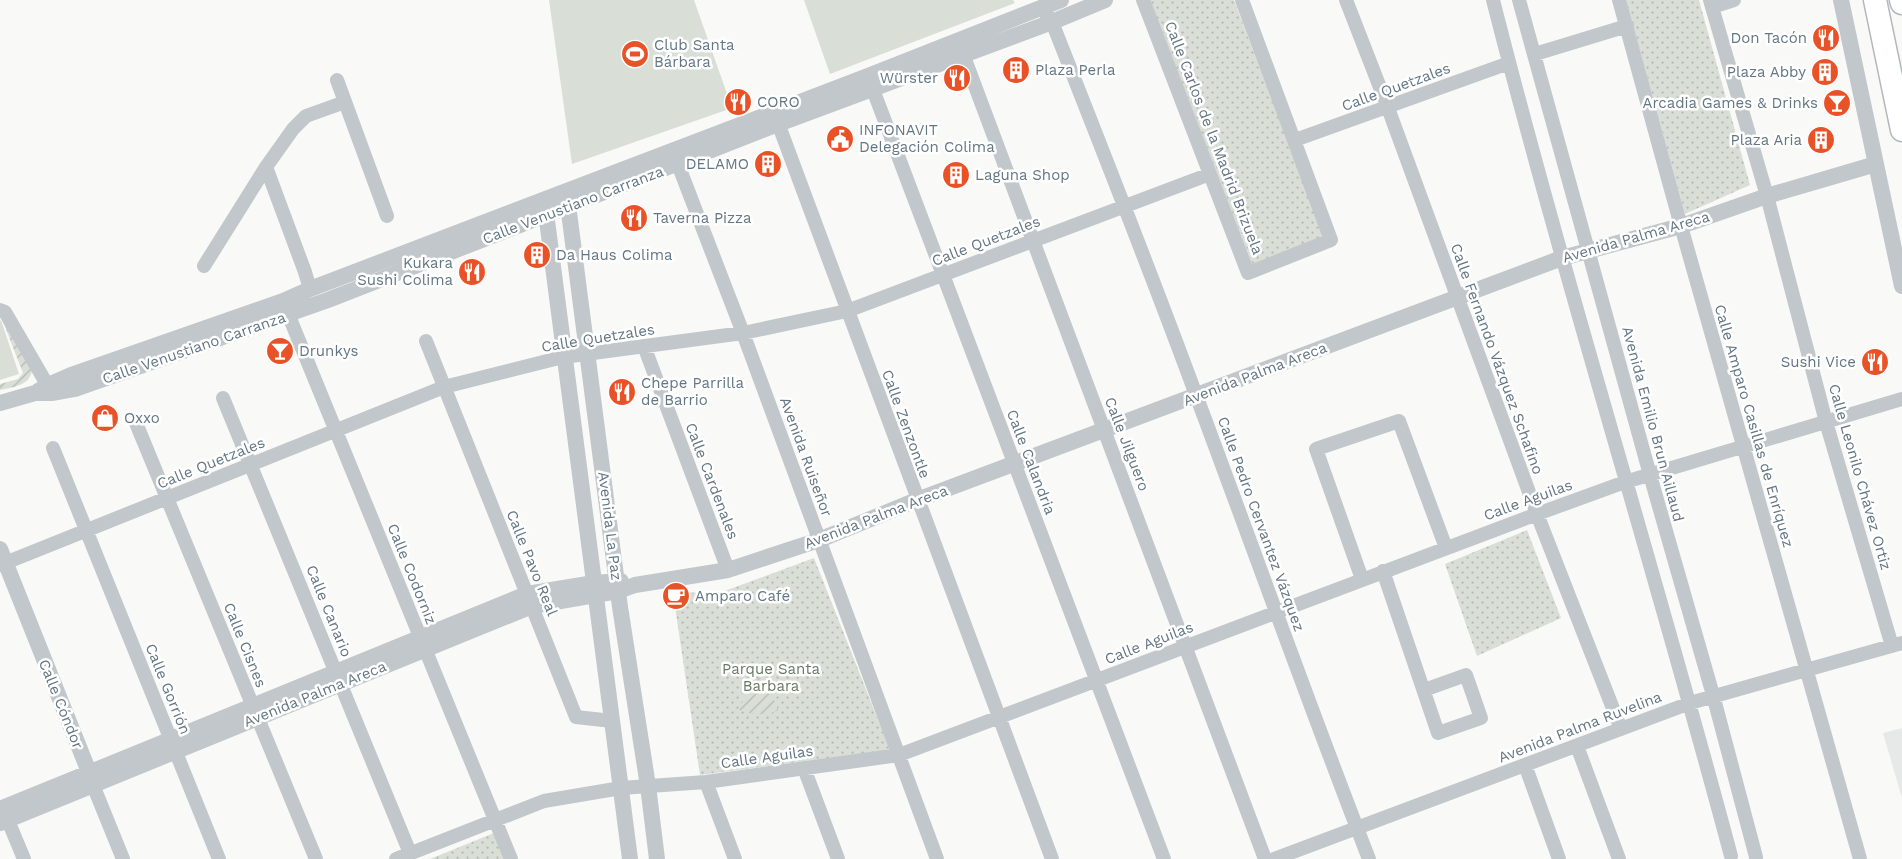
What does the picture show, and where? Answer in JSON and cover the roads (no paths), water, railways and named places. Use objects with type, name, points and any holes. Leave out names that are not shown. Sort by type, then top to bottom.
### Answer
[{"type":"highway","points":[[1875,0],[1902,130]]},
{"type":"street","name":"Calle Venustiano Carranza","points":[[961,48],[1040,8],[1061,0]]},
{"type":"street","name":"Calle Carlos de la Madrid Brizuela","points":[[1143,0],[1248,273],[1331,240],[1242,0]]},
{"type":"street","name":"Calle Fernando Vázquez Schafino","points":[[1346,0],[1388,108],[1537,514],[1621,729]]},
{"type":"street","points":[[1492,0],[1625,482],[1690,703],[1728,858],[1758,858]]},
{"type":"street","name":"Avenida Emilio Brun Aillaud","points":[[1519,0],[1758,858]]},
{"type":"street","name":"Calle Amparo Casillas de Enríquez","points":[[1619,0],[1680,226],[1860,859]]},
{"type":"street","points":[[1711,3],[1734,0]]},
{"type":"street","points":[[1841,0],[1902,286]]},
{"type":"street","name":"Calle Venustiano Carranza","points":[[0,403],[116,367],[286,308],[328,300],[567,199],[776,118],[961,48],[1052,22],[1100,1]]},
{"type":"street","name":"Calle Leonilo Chávez Ortiz","points":[[1711,3],[1768,196],[1826,422],[1897,644]]},
{"type":"street","name":"Calle Pedro Cervantez Vázquez","points":[[1040,8],[1052,22],[1124,206],[1369,859]]},
{"type":"street","points":[[1534,54],[1627,26]]},
{"type":"street","name":"Calle Jilguero","points":[[961,48],[1265,859]]},
{"type":"street","name":"Calle Quetzales","points":[[1295,140],[1388,108],[1508,63]]},
{"type":"street","points":[[337,80],[387,216]]},
{"type":"street","name":"Calle Calandria","points":[[870,83],[1164,859]]},
{"type":"street","points":[[204,266],[266,167],[293,129],[306,116],[345,102]]},
{"type":"street","name":"Calle Zenzontle","points":[[776,118],[1052,859]]},
{"type":"street","name":"Avenida Ruiseñor","points":[[676,158],[938,859]]},
{"type":"street","name":"Avenida Palma Areca","points":[[2,812],[91,779],[529,600],[595,588],[635,585],[728,570],[818,540],[917,500],[1562,258],[1680,226],[1768,196],[1876,164]]},
{"type":"street","points":[[266,167],[305,272],[328,300]]},
{"type":"street","name":"Calle Quetzales","points":[[2,559],[86,530],[444,387],[563,357],[743,333],[847,311],[1210,174]]},
{"type":"street","name":"Avenida La Paz","points":[[567,199],[618,586],[657,859]]},
{"type":"street","name":"Calle Venustiano Carranza","points":[[286,308],[316,286],[545,208]]},
{"type":"street","name":"Avenida La Paz","points":[[545,208],[630,859]]},
{"type":"street","name":"Calle Codorniz","points":[[286,308],[511,859]]},
{"type":"street","points":[[0,310],[5,312],[45,390]]},
{"type":"street","name":"Calle Pavo Real","points":[[426,341],[576,717],[612,721]]},
{"type":"street","name":"Calle Cardenales","points":[[644,346],[728,570]]},
{"type":"street","name":"Calle Canario","points":[[223,398],[410,853]]},
{"type":"street","name":"Calle Aguilas","points":[[396,859],[544,801],[621,788],[706,782],[899,755],[1383,571],[1625,482],[1902,399]]},
{"type":"street","points":[[1362,579],[1316,449],[1399,421],[1446,548]]},
{"type":"street","name":"Calle Cisnes","points":[[136,423],[316,859]]},
{"type":"street","name":"Calle Gorrión","points":[[53,448],[219,859]]},
{"type":"street","name":"Calle Cóndor","points":[[2,559],[123,859]]},
{"type":"street","points":[[1383,571],[1438,733],[1481,718],[1466,675],[1424,690]]},
{"type":"street","name":"Avenida Palma Ruvelina","points":[[1274,859],[1690,703],[1897,644]]},
{"type":"street","points":[[1577,746],[1619,859]]},
{"type":"street","points":[[1525,765],[1560,859]]},
{"type":"street","points":[[804,768],[838,859]]},
{"type":"street","points":[[706,782],[735,859]]},
{"type":"street","points":[[2,812],[24,859]]},
{"type":"place","name":"Don Tacón","points":[[1826,38]]},
{"type":"place","name":"Club Santa Bárbara","points":[[635,54]]},
{"type":"place","name":"Plaza Perla","points":[[1016,70]]},
{"type":"place","name":"Plaza Abby","points":[[1825,72]]},
{"type":"place","name":"Würster","points":[[957,78]]},
{"type":"place","name":"CORO","points":[[738,102]]},
{"type":"place","name":"Arcadia Games & Drinks","points":[[1837,103]]},
{"type":"place","name":"INFONAVIT Delegación Colima","points":[[840,139]]},
{"type":"place","name":"Plaza Aria","points":[[1821,140]]},
{"type":"place","name":"DELAMO","points":[[768,164]]},
{"type":"place","name":"Laguna Shop","points":[[956,175]]},
{"type":"place","name":"Taverna Pizza","points":[[634,218]]},
{"type":"place","name":"Da Haus Colima","points":[[537,255]]},
{"type":"place","name":"Kukara Sushi Colima","points":[[472,272]]},
{"type":"place","name":"Drunkys","points":[[280,351]]},
{"type":"place","name":"Sushi Vice","points":[[1875,362]]},
{"type":"place","name":"Chepe Parrilla de Barrio","points":[[622,392]]},
{"type":"place","name":"Oxxo","points":[[105,418]]},
{"type":"place","name":"Amparo Café","points":[[676,596]]},
{"type":"park label","name":"Parque Santa Barbara","points":[[771,678]]}]
